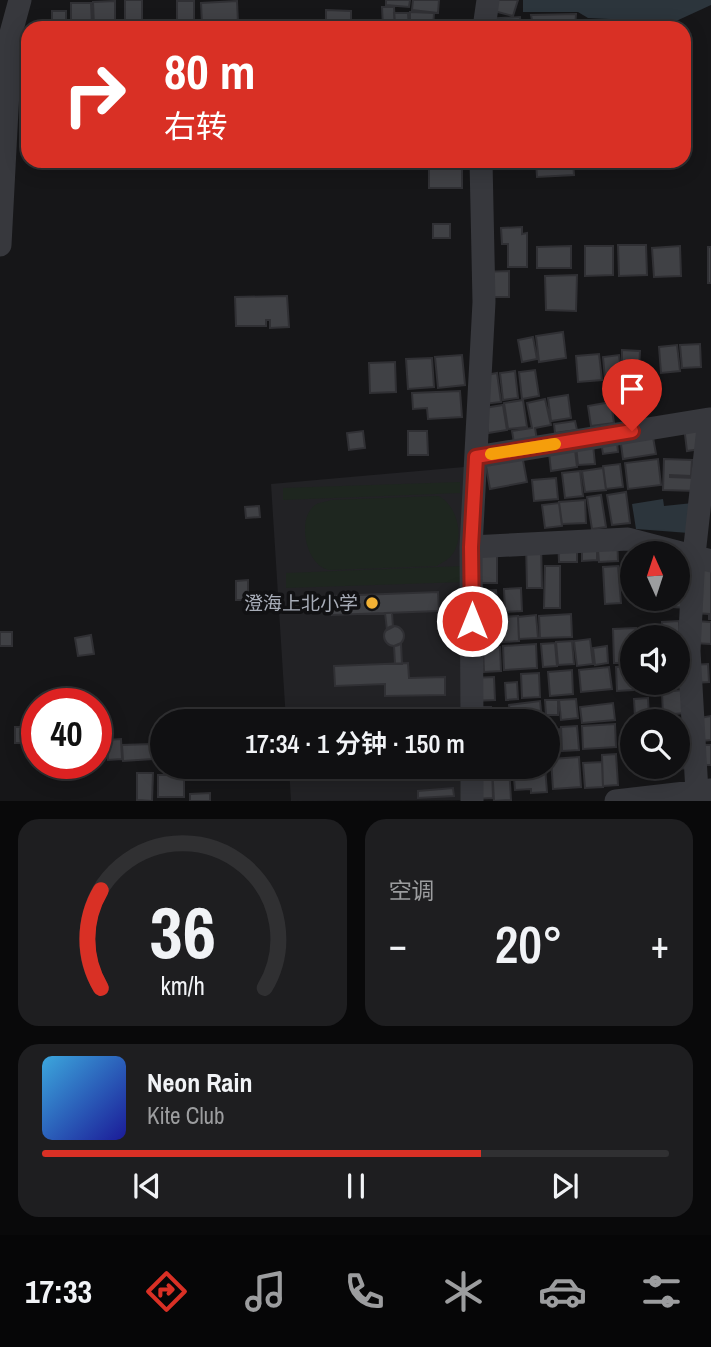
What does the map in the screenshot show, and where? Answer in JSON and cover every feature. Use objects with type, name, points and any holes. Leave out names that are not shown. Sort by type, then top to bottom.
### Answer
[{"type":"street","points":[[485,21],[488,0]]},
{"type":"street","points":[[0,245],[9,68],[17,3]]},
{"type":"street","points":[[472,709],[471,547],[484,302],[481,168]]},
{"type":"street","points":[[476,457],[710,419],[702,558],[689,651],[704,791],[616,801]]},
{"type":"street","points":[[471,547],[628,539],[702,558]]},
{"type":"street","points":[[472,779],[472,801]]},
{"type":"shaded area","points":[[523,0],[711,0],[711,5],[676,21],[588,18],[578,12],[523,12]]},
{"type":"shaded area","name":"澄海上北小学","points":[[464,467],[467,709],[285,709],[271,484]]},
{"type":"shaded area","points":[[460,482],[460,493],[283,500],[283,488]]},
{"type":"shaded area","points":[[438,496],[445,500],[454,514],[458,541],[450,557],[437,566],[329,570],[321,567],[309,551],[306,520],[317,504],[331,500]]},
{"type":"shaded area","points":[[663,499],[664,506],[693,503],[689,533],[636,529],[632,504]]},
{"type":"shaded area","points":[[464,566],[464,582],[286,588],[286,573]]},
{"type":"shaded area","points":[[290,779],[467,779],[467,800],[291,801]]},
{"type":"building","points":[[125,0],[142,0],[142,21],[125,21]]},
{"type":"building","points":[[386,0],[410,0],[409,7],[386,5]]},
{"type":"building","points":[[413,0],[439,0],[438,13],[412,10]]},
{"type":"building","points":[[498,0],[518,0],[513,16],[494,11]]},
{"type":"building","points":[[115,1],[115,21],[94,21],[93,2]]},
{"type":"building","points":[[177,1],[194,1],[194,21],[177,21]]},
{"type":"building","points":[[237,1],[238,21],[202,21],[201,3]]},
{"type":"building","points":[[71,3],[91,3],[92,21],[71,21]]},
{"type":"building","points":[[382,7],[394,7],[395,21],[383,21]]},
{"type":"building","points":[[326,10],[351,11],[351,20],[326,20]]},
{"type":"building","points":[[52,11],[66,11],[66,21],[52,21]]},
{"type":"building","points":[[410,12],[434,13],[433,21],[410,21]]},
{"type":"building","points":[[394,13],[408,13],[409,21],[395,21]]},
{"type":"building","points":[[576,14],[576,21],[527,21],[532,20],[531,15]]},
{"type":"building","points":[[520,17],[520,21],[483,21]]},
{"type":"building","points":[[16,31],[21,31],[21,58],[17,58]]},
{"type":"building","points":[[429,168],[462,168],[462,188],[429,188]]},
{"type":"building","points":[[536,168],[574,168],[574,175],[537,177]]},
{"type":"building","points":[[433,224],[450,224],[450,238],[433,238]]},
{"type":"building","points":[[522,227],[522,234],[527,233],[527,267],[508,267],[508,244],[502,244],[501,228]]},
{"type":"building","points":[[618,245],[646,245],[647,275],[619,276]]},
{"type":"building","points":[[571,246],[571,268],[537,268],[537,247]]},
{"type":"building","points":[[585,246],[613,246],[613,275],[585,276]]},
{"type":"building","points":[[680,246],[681,276],[654,277],[652,248]]},
{"type":"building","points":[[708,247],[711,247],[711,283],[708,283]]},
{"type":"building","points":[[509,271],[509,297],[480,297],[480,272]]},
{"type":"building","points":[[577,275],[576,311],[546,310],[545,276]]},
{"type":"building","points":[[287,296],[289,327],[270,328],[270,320],[266,320],[266,326],[236,326],[235,297]]},
{"type":"building","points":[[563,332],[566,358],[539,362],[536,336]]},
{"type":"building","points":[[533,337],[537,359],[522,362],[518,340]]},
{"type":"building","points":[[700,344],[701,367],[682,368],[680,345]]},
{"type":"building","points":[[677,345],[680,371],[661,373],[659,347]]},
{"type":"building","points":[[622,350],[640,351],[639,370],[622,370]]},
{"type":"building","points":[[599,354],[602,380],[578,382],[576,356]]},
{"type":"building","points":[[462,355],[465,385],[438,388],[435,357]]},
{"type":"building","points":[[619,355],[622,377],[605,379],[603,357]]},
{"type":"building","points":[[432,358],[434,387],[408,389],[406,359]]},
{"type":"building","points":[[395,362],[396,392],[370,393],[369,363]]},
{"type":"building","points":[[535,370],[539,396],[522,399],[519,372]]},
{"type":"building","points":[[515,371],[518,398],[503,400],[500,373]]},
{"type":"building","points":[[497,373],[501,402],[484,404],[480,376]]},
{"type":"building","points":[[460,391],[462,417],[428,419],[427,408],[413,409],[412,393]]},
{"type":"building","points":[[568,395],[571,418],[551,421],[548,398]]},
{"type":"building","points":[[545,399],[551,425],[535,428],[537,440],[514,443],[512,431],[532,428],[527,403]]},
{"type":"building","points":[[523,400],[527,427],[508,429],[504,403]]},
{"type":"building","points":[[611,402],[614,423],[591,426],[588,406]]},
{"type":"building","points":[[503,405],[507,430],[488,433],[484,408]]},
{"type":"building","points":[[697,416],[701,449],[687,451],[683,418]]},
{"type":"building","points":[[575,421],[577,430],[555,433],[554,424]]},
{"type":"building","points":[[619,430],[653,437],[656,454],[623,459]]},
{"type":"building","points":[[363,431],[365,448],[349,450],[347,433]]},
{"type":"building","points":[[408,431],[427,431],[428,455],[408,455]]},
{"type":"building","points":[[616,433],[618,452],[603,454],[600,435]]},
{"type":"building","points":[[592,435],[595,464],[578,465],[575,436]]},
{"type":"building","points":[[574,441],[577,467],[551,471],[548,444]]},
{"type":"building","points":[[521,449],[527,482],[490,489],[484,455]]},
{"type":"building","points":[[658,459],[661,485],[628,489],[625,463]]},
{"type":"building","points":[[664,459],[692,460],[691,476],[670,477],[697,478],[697,491],[663,490]]},
{"type":"building","points":[[620,464],[623,487],[606,489],[603,466]]},
{"type":"building","points":[[603,468],[606,490],[585,492],[582,471]]},
{"type":"building","points":[[580,471],[583,496],[565,498],[562,473]]},
{"type":"building","points":[[556,478],[558,499],[534,501],[532,480]]},
{"type":"building","points":[[626,492],[630,523],[612,525],[607,495]]},
{"type":"building","points":[[601,495],[606,527],[592,529],[587,497]]},
{"type":"building","points":[[585,500],[586,523],[562,524],[559,502]]},
{"type":"building","points":[[559,503],[562,526],[545,528],[542,505]]},
{"type":"building","points":[[259,506],[260,517],[246,518],[245,507]]},
{"type":"building","points":[[577,536],[577,562],[559,562],[558,537]]},
{"type":"building","points":[[617,537],[618,561],[599,562],[597,539]]},
{"type":"building","points":[[597,540],[597,560],[582,561],[582,541]]},
{"type":"building","points":[[526,542],[541,542],[542,588],[527,588]]},
{"type":"building","points":[[479,546],[497,546],[497,583],[479,583]]},
{"type":"building","points":[[545,566],[560,566],[560,608],[544,608]]},
{"type":"building","points":[[618,566],[620,603],[605,604],[603,567]]},
{"type":"building","points":[[697,566],[711,567],[711,619],[709,614],[695,613]]},
{"type":"building","points":[[248,580],[248,600],[236,600],[236,581]]},
{"type":"building","points":[[521,588],[522,611],[505,612],[504,589]]},
{"type":"building","points":[[496,590],[498,612],[480,614],[478,591]]},
{"type":"building","points":[[438,592],[439,611],[332,615],[332,596]]},
{"type":"building","points":[[385,613],[392,613],[393,627],[387,630]]},
{"type":"building","points":[[571,614],[572,637],[540,638],[539,616]]},
{"type":"building","points":[[536,615],[538,638],[519,639],[518,617]]},
{"type":"building","points":[[518,616],[519,641],[504,642],[502,617]]},
{"type":"building","points":[[501,617],[502,642],[475,643],[473,619]]},
{"type":"building","points":[[679,621],[679,625],[662,625],[662,622]]},
{"type":"building","points":[[694,621],[711,622],[711,644],[693,643]]},
{"type":"building","points":[[394,626],[401,629],[404,636],[401,643],[394,646],[387,643],[384,636],[387,629]]},
{"type":"building","points":[[613,629],[620,629],[620,663],[614,663]]},
{"type":"building","points":[[0,632],[12,632],[12,646],[0,646]]},
{"type":"building","points":[[91,635],[94,654],[78,656],[75,638]]},
{"type":"building","points":[[590,639],[593,664],[577,666],[574,641]]},
{"type":"building","points":[[572,641],[574,664],[558,665],[556,642]]},
{"type":"building","points":[[401,643],[402,664],[395,664],[394,646]]},
{"type":"building","points":[[555,643],[557,666],[543,667],[541,644]]},
{"type":"building","points":[[536,644],[537,668],[504,670],[503,646]]},
{"type":"building","points":[[607,646],[608,663],[595,665],[593,648]]},
{"type":"building","points":[[500,647],[501,671],[484,672],[483,648]]},
{"type":"building","points":[[408,663],[409,678],[445,677],[445,695],[385,696],[385,684],[335,686],[334,666]]},
{"type":"building","points":[[708,664],[709,682],[694,683],[692,665]]},
{"type":"building","points":[[609,667],[612,689],[581,692],[579,670]]},
{"type":"building","points":[[616,667],[620,667],[620,691],[617,691]]},
{"type":"building","points":[[572,670],[573,694],[550,696],[548,672]]},
{"type":"building","points":[[539,673],[540,697],[522,698],[521,674]]},
{"type":"building","points":[[494,677],[495,700],[473,701],[472,678]]},
{"type":"building","points":[[517,682],[518,699],[506,700],[505,683]]},
{"type":"building","points":[[662,695],[684,695],[685,709],[663,709]]},
{"type":"building","points":[[648,698],[649,709],[635,709],[634,699]]},
{"type":"building","points":[[576,699],[578,718],[561,720],[559,700]]},
{"type":"building","points":[[545,700],[558,700],[558,709],[546,709]]},
{"type":"building","points":[[540,701],[541,709],[510,709],[509,705]]},
{"type":"building","points":[[613,703],[615,720],[582,723],[580,707]]},
{"type":"building","points":[[474,707],[491,707],[491,709]]},
{"type":"building","points":[[711,716],[711,740],[702,741],[699,718]]},
{"type":"building","points":[[615,724],[616,747],[583,749],[582,726]]},
{"type":"building","points":[[577,726],[579,750],[562,751],[561,727]]},
{"type":"building","points":[[15,727],[21,727],[21,743],[15,743]]},
{"type":"building","points":[[121,739],[122,759],[112,760],[112,740]]},
{"type":"building","points":[[150,744],[150,759],[123,761],[122,745]]},
{"type":"building","points":[[699,745],[711,745],[711,765],[700,765]]},
{"type":"building","points":[[616,754],[618,785],[603,786],[602,755]]},
{"type":"building","points":[[579,757],[581,787],[553,789],[552,779],[560,779],[560,758]]},
{"type":"building","points":[[602,762],[603,787],[585,788],[583,763]]},
{"type":"building","points":[[137,773],[150,773],[150,779],[153,779],[152,801],[137,800]]},
{"type":"building","points":[[158,779],[184,779],[184,797],[158,797]]},
{"type":"building","points":[[473,779],[492,779],[493,798],[474,799]]},
{"type":"building","points":[[493,779],[510,779],[511,800],[494,801]]},
{"type":"building","points":[[514,779],[546,779],[547,792],[515,790]]},
{"type":"building","points":[[453,788],[454,796],[418,798],[418,791]]},
{"type":"building","points":[[210,793],[210,801],[190,801],[190,794]]},
{"type":"slow traffic","points":[[491,454],[555,444]]},
{"type":"place","name":"澄海上北小学","points":[[372,603]]},
{"type":"route","points":[[472,621],[471,547],[476,457],[632,431]]}]
